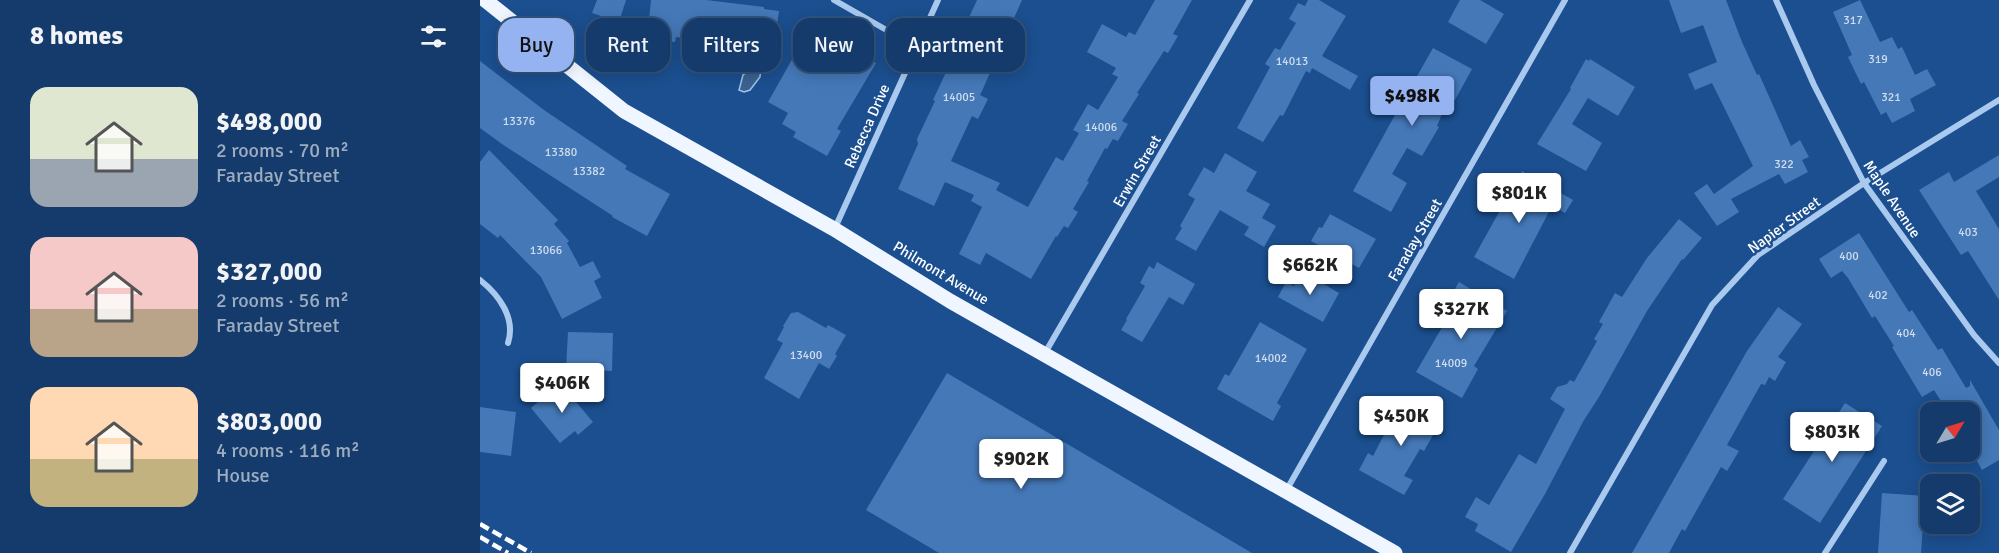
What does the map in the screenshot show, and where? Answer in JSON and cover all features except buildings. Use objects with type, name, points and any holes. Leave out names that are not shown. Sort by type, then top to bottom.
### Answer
[{"type":"main road","name":"Philmont Avenue","points":[[485,0],[624,111],[834,229],[950,301],[1395,553]]},
{"type":"street","points":[[834,0],[886,30]]},
{"type":"street","name":"Rebecca Drive","points":[[930,18],[938,0]]},
{"type":"street","name":"Erwin Street","points":[[1045,353],[1250,0]]},
{"type":"street","name":"Faraday Street","points":[[1285,491],[1565,0]]},
{"type":"street","name":"Maple Avenue","points":[[1776,0],[1814,85],[1864,183],[1974,335],[1999,363]]},
{"type":"street","name":"Rebecca Drive","points":[[834,229],[905,72]]},
{"type":"street","name":"Napier Street","points":[[1570,553],[1712,306],[1758,255],[1864,183],[1999,100]]},
{"type":"street","points":[[480,280],[491,289],[507,310],[512,332],[508,343]]},
{"type":"street","points":[[1826,553],[1884,461]]},
{"type":"water","points":[[747,72],[760,72],[760,77],[750,90],[744,92],[739,90],[743,75]]},
{"type":"railway","points":[[480,524],[531,553]]},
{"type":"railway","points":[[480,537],[508,553]]}]
